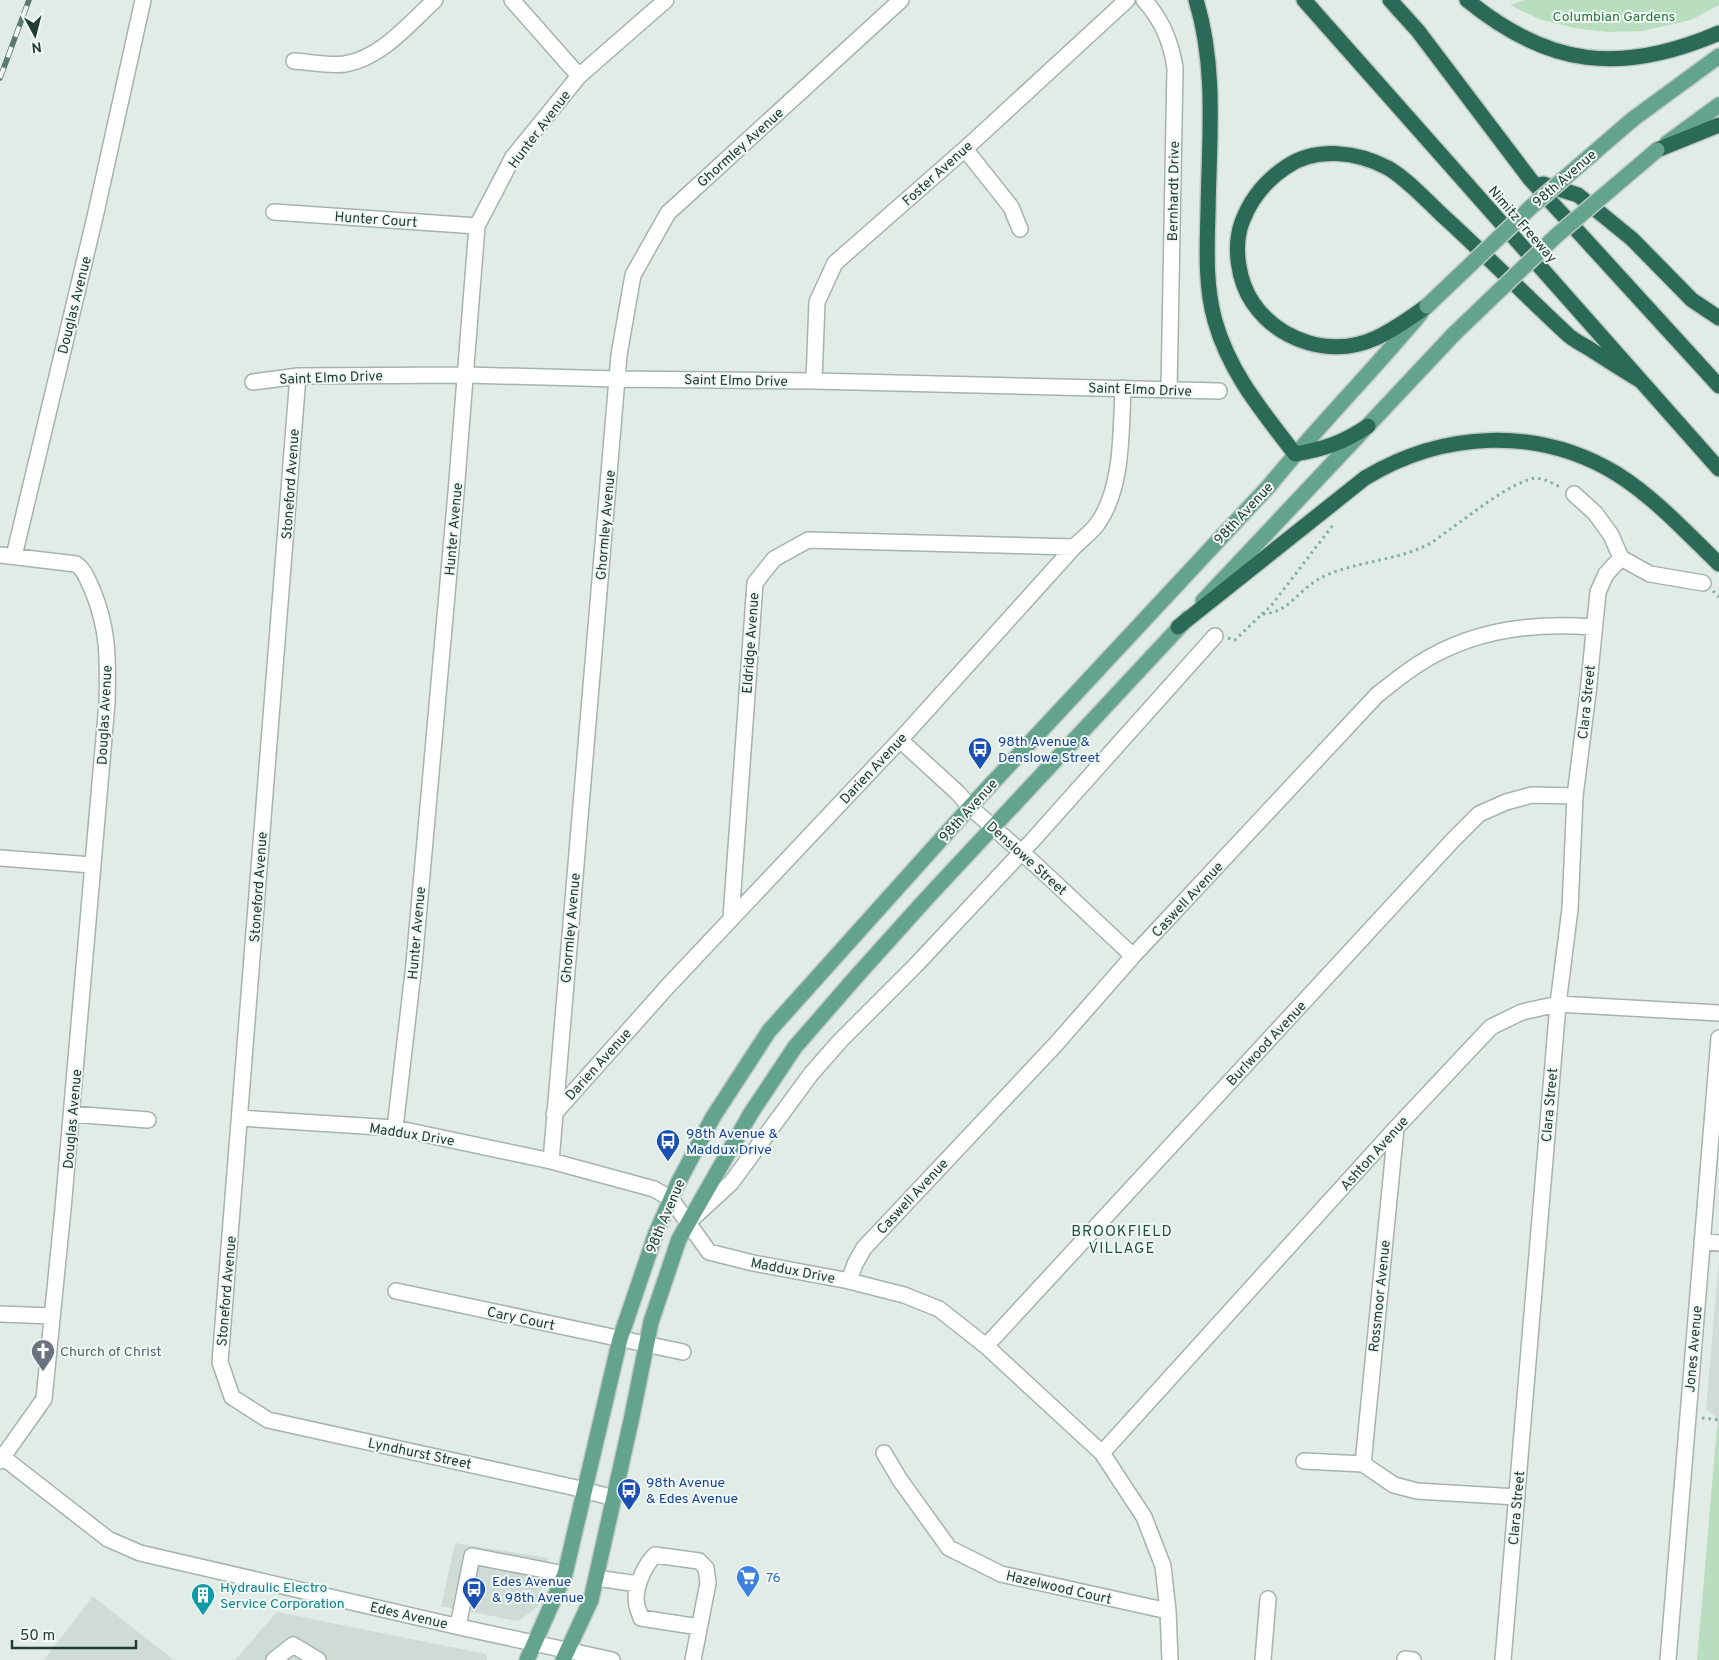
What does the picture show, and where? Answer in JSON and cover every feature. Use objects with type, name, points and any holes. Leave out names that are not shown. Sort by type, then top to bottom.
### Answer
[{"type":"highway","points":[[1196,0],[1205,37],[1210,87],[1207,261],[1209,285],[1215,319],[1228,354],[1250,395],[1295,454],[1343,441],[1368,426]]},
{"type":"highway","name":"Nimitz Freeway","points":[[1304,0],[1719,469]]},
{"type":"highway","points":[[1390,0],[1418,31],[1530,179],[1719,386]]},
{"type":"highway","points":[[1467,0],[1522,38],[1565,54],[1588,58],[1639,57],[1667,52],[1719,33]]},
{"type":"highway","points":[[1658,150],[1719,125]]},
{"type":"highway","points":[[1427,306],[1393,329],[1375,339],[1357,345],[1321,346],[1294,338],[1276,327],[1260,313],[1250,298],[1243,280],[1238,261],[1238,244],[1241,225],[1248,207],[1258,191],[1273,176],[1291,163],[1304,158],[1330,154],[1350,154],[1371,160],[1390,169],[1412,188],[1569,336],[1640,381]]},
{"type":"highway","points":[[1530,179],[1578,195],[1632,239],[1692,300],[1708,313],[1719,318]]},
{"type":"highway","points":[[1178,627],[1352,486],[1379,470],[1418,453],[1459,443],[1503,440],[1545,446],[1582,457],[1618,475],[1651,500],[1719,564]]},
{"type":"main road","name":"98th Avenue","points":[[527,1660],[565,1574],[620,1339],[656,1233],[671,1199],[713,1117],[769,1031],[970,807],[1269,486],[1295,454],[1386,355],[1427,306],[1531,207],[1633,119],[1719,56]]},
{"type":"main road","name":"98th Avenue","points":[[566,1655],[592,1600],[651,1322],[676,1248],[687,1223],[751,1113],[795,1047],[913,913],[1178,627],[1454,334],[1556,236],[1658,150],[1719,105]]},
{"type":"street","name":"Douglas Avenue","points":[[1,1458],[44,1399],[72,1114],[92,865],[108,703],[108,649],[99,607],[83,569],[76,564],[7,556],[95,217],[143,0]]},
{"type":"street","points":[[294,61],[343,64],[364,59],[379,50],[435,0]]},
{"type":"street","points":[[512,0],[579,76]]},
{"type":"street","name":"Hunter Avenue","points":[[395,1128],[414,964],[466,375],[477,226],[513,157],[579,76],[666,0]]},
{"type":"street","name":"Ghormley Avenue","points":[[551,1160],[619,355],[633,274],[668,213],[901,0]]},
{"type":"street","name":"Foster Avenue","points":[[814,381],[818,302],[835,263],[965,148],[1127,0]]},
{"type":"street","name":"Bernhardt Drive","points":[[1144,0],[1160,20],[1167,34],[1175,68],[1169,390]]},
{"type":"street","points":[[965,148],[1012,207],[1020,229]]},
{"type":"street","name":"Hunter Court","points":[[274,212],[477,226]]},
{"type":"street","name":"Saint Elmo Drive","points":[[253,382],[298,376],[466,375],[1219,391]]},
{"type":"street","name":"Stoneford Avenue","points":[[232,1397],[220,1362],[298,376]]},
{"type":"street","name":"Darien Avenue","points":[[554,1114],[668,986],[900,740],[1074,547],[1098,523],[1112,493],[1118,466],[1123,388]]},
{"type":"street","points":[[1574,494],[1595,513],[1611,535],[1621,558],[1650,574],[1703,582]]},
{"type":"street","name":"Eldridge Avenue","points":[[731,918],[755,583],[774,559],[808,540],[1074,547]]},
{"type":"street","name":"Clara Street","points":[[1503,1660],[1558,1004],[1570,909],[1575,796],[1588,693],[1593,627],[1598,592],[1606,574],[1621,558]]},
{"type":"street","name":"Caswell Avenue","points":[[849,1281],[855,1264],[864,1248],[1056,1044],[1133,956],[1377,695],[1417,664],[1463,640],[1496,631],[1532,626],[1569,625],[1593,627]]},
{"type":"street","name":"98th Avenue","points":[[687,1223],[731,1184],[811,1074],[840,1041],[916,965],[1022,853],[1215,636]]},
{"type":"street","name":"Denslowe Street","points":[[900,740],[958,793],[970,807],[1133,956]]},
{"type":"street","name":"Burlwood Avenue","points":[[986,1346],[1479,814],[1506,802],[1532,795],[1575,796]]},
{"type":"street","points":[[0,858],[92,865]]},
{"type":"street","name":"Ashton Avenue","points":[[1102,1453],[1396,1128],[1491,1027],[1522,1012],[1558,1004],[1719,1014]]},
{"type":"street","name":"Jones Avenue","points":[[1668,1660],[1719,1038]]},
{"type":"street","points":[[72,1114],[148,1120]]},
{"type":"street","name":"Maddux Drive","points":[[240,1118],[395,1128],[551,1160],[654,1189],[671,1199],[709,1252],[904,1294],[939,1309],[986,1346],[1102,1453],[1144,1517],[1162,1566],[1168,1611],[1170,1660]]},
{"type":"street","name":"Rossmoor Avenue","points":[[1363,1464],[1396,1128]]},
{"type":"street","points":[[1702,1241],[1719,1243]]},
{"type":"street","name":"Cary Court","points":[[396,1291],[683,1352]]},
{"type":"street","points":[[0,1314],[52,1316]]},
{"type":"street","name":"Lyndhurst Street","points":[[232,1397],[268,1420],[586,1490],[614,1498]]},
{"type":"street","name":"Hazelwood Court","points":[[884,1453],[900,1480],[948,1548],[1001,1574],[1168,1611]]},
{"type":"street","name":"Edes Avenue","points":[[1,1458],[108,1539],[140,1553],[534,1643],[566,1655],[612,1660]]},
{"type":"street","points":[[1304,1460],[1363,1464],[1394,1485],[1417,1491],[1517,1496]]},
{"type":"street","points":[[693,1660],[708,1583],[706,1568],[699,1561],[655,1555],[649,1561],[638,1584],[636,1605],[641,1618],[699,1627]]},
{"type":"street","points":[[458,1626],[472,1556],[565,1574]]},
{"type":"street","points":[[596,1578],[638,1584]]},
{"type":"street","points":[[1263,1660],[1268,1599]]},
{"type":"street","points":[[274,1660],[293,1645],[318,1660]]},
{"type":"path","points":[[1262,614],[1272,614],[1284,608],[1307,588],[1325,577],[1364,563],[1408,552],[1430,544],[1500,494],[1531,479],[1540,478],[1574,494]]},
{"type":"path","points":[[1215,636],[1235,640],[1271,606],[1336,522]]},
{"type":"shaded area","points":[[1719,1260],[1719,1428],[1717,1428],[1717,1418],[1706,1409]]},
{"type":"shaded area","points":[[455,1543],[548,1558],[538,1607],[518,1621],[441,1606]]},
{"type":"shaded area","points":[[93,1596],[110,1610],[174,1660],[44,1660]]},
{"type":"shaded area","points":[[277,1612],[486,1654],[487,1660],[235,1660]]},
{"type":"green space","name":"Columbian Gardens","points":[[1525,0],[1719,0],[1719,5],[1691,20],[1642,31],[1607,32],[1574,28],[1539,19],[1510,5]]},
{"type":"green space","points":[[1717,1428],[1719,1428],[1719,1660],[1697,1660]]},
{"type":"railway","points":[[0,78],[29,0]]},
{"type":"place","name":"98th Avenue & Denslowe Street","points":[[980,770]]},
{"type":"place","name":"98th Avenue & Maddux Drive","points":[[668,1162]]},
{"type":"place","name":"Church of Christ","points":[[43,1372]]},
{"type":"place","name":"98th Avenue & Edes Avenue","points":[[629,1511]]},
{"type":"place","name":"76","points":[[748,1598]]},
{"type":"place","name":"Edes Avenue & 98th Avenue","points":[[474,1610]]},
{"type":"place","name":"Hydraulic Electro Service Corporation","points":[[203,1616]]},
{"type":"district","name":"BROOKFIELD VILLAGE","points":[[1122,1240]]}]
